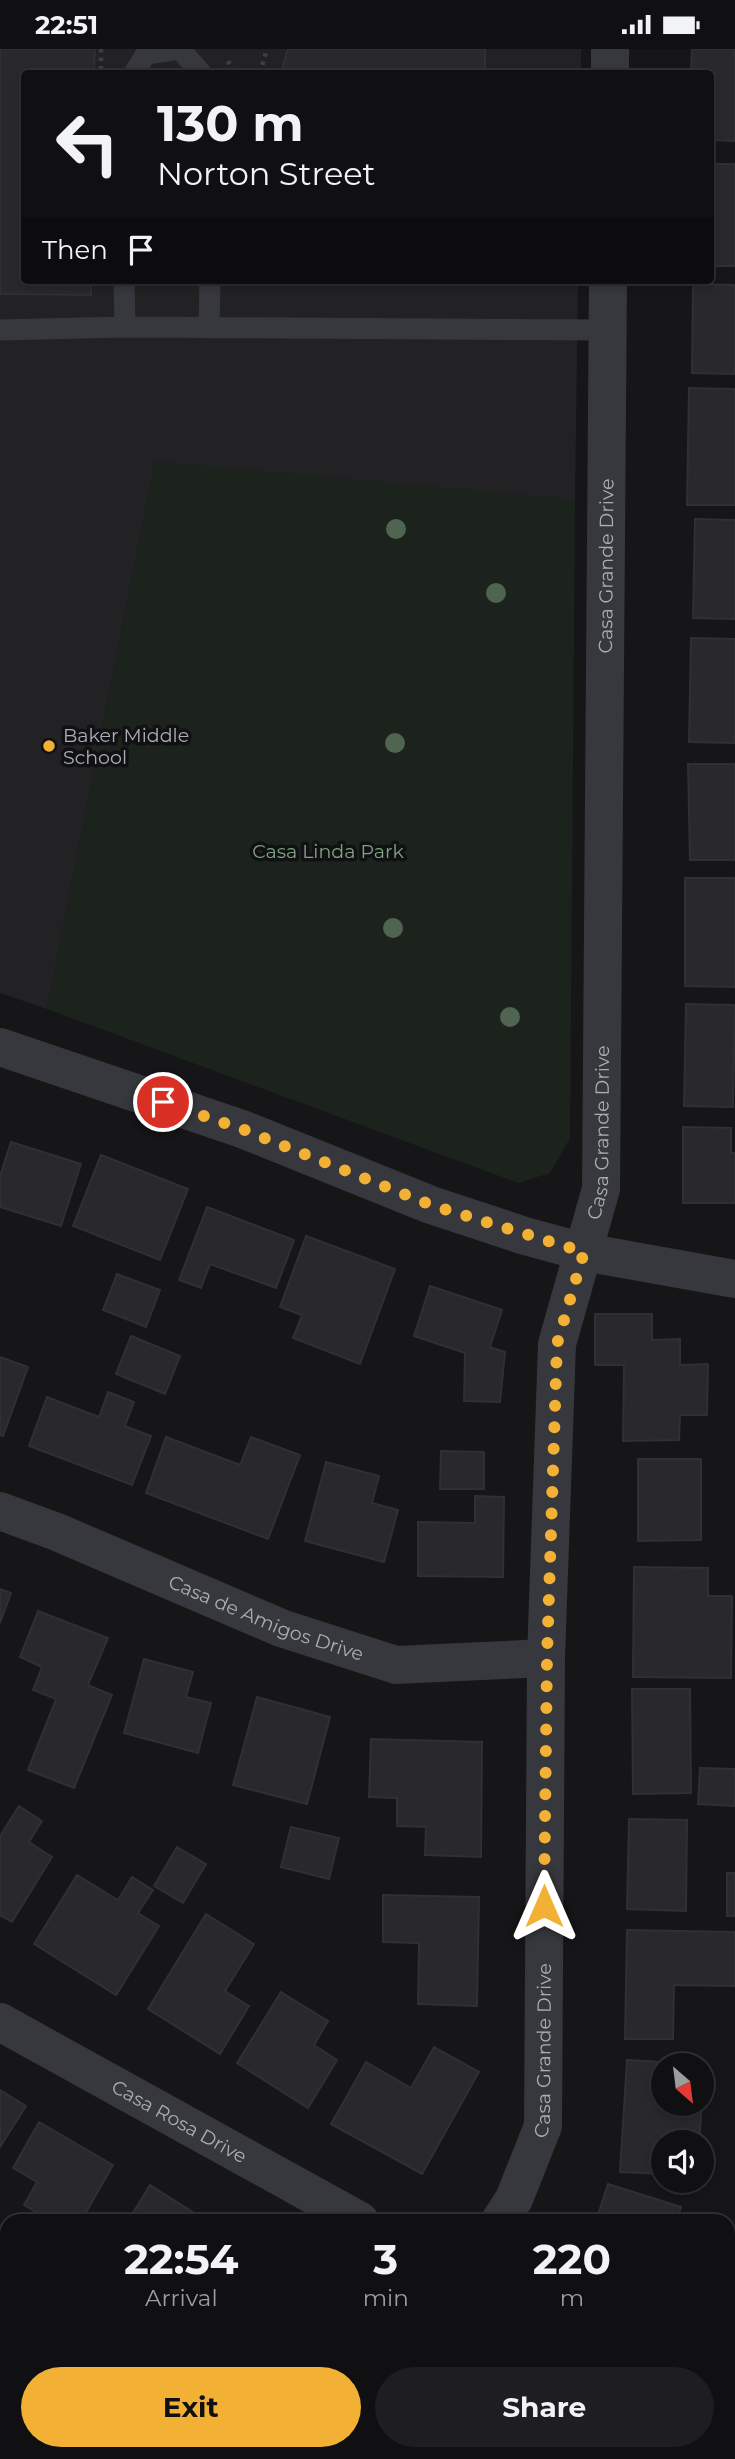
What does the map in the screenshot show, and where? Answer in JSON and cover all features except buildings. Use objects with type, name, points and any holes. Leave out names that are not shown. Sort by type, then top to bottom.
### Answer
[{"type":"street","points":[[610,49],[610,70]]},
{"type":"street","name":"Casa Grande Drive","points":[[504,2214],[514,2199],[543,2126],[547,1658],[557,1344],[601,1189],[608,330],[595,284]]},
{"type":"street","points":[[0,1047],[242,1129],[431,1205],[584,1252],[735,1279]]},
{"type":"street","name":"Casa de Amigos Drive","points":[[0,1511],[57,1532],[281,1627],[396,1665],[547,1658]]},
{"type":"street","name":"Casa Rosa Drive","points":[[0,2022],[347,2214]]},
{"type":"lane","points":[[136,70],[146,54],[180,49],[198,70]]},
{"type":"lane","points":[[124,284],[125,327]]},
{"type":"lane","points":[[209,328],[210,284]]},
{"type":"lane","points":[[0,330],[125,327],[608,330]]},
{"type":"path","points":[[101,49],[101,70]]},
{"type":"path","points":[[261,70],[267,49]]},
{"type":"shaded area","name":"Baker Middle School","points":[[0,49],[581,49],[581,70],[21,70],[21,284],[578,284],[575,500],[155,462],[47,1009],[0,993]]},
{"type":"green space","name":"Casa Linda Park","points":[[155,461],[575,500],[570,1138],[550,1173],[518,1183],[47,1009]]},
{"type":"place","name":"Baker Middle School","points":[[49,746]]},
{"type":"route","points":[[163,1102],[242,1129],[431,1205],[584,1252],[557,1344],[547,1658],[544,1906]]}]
